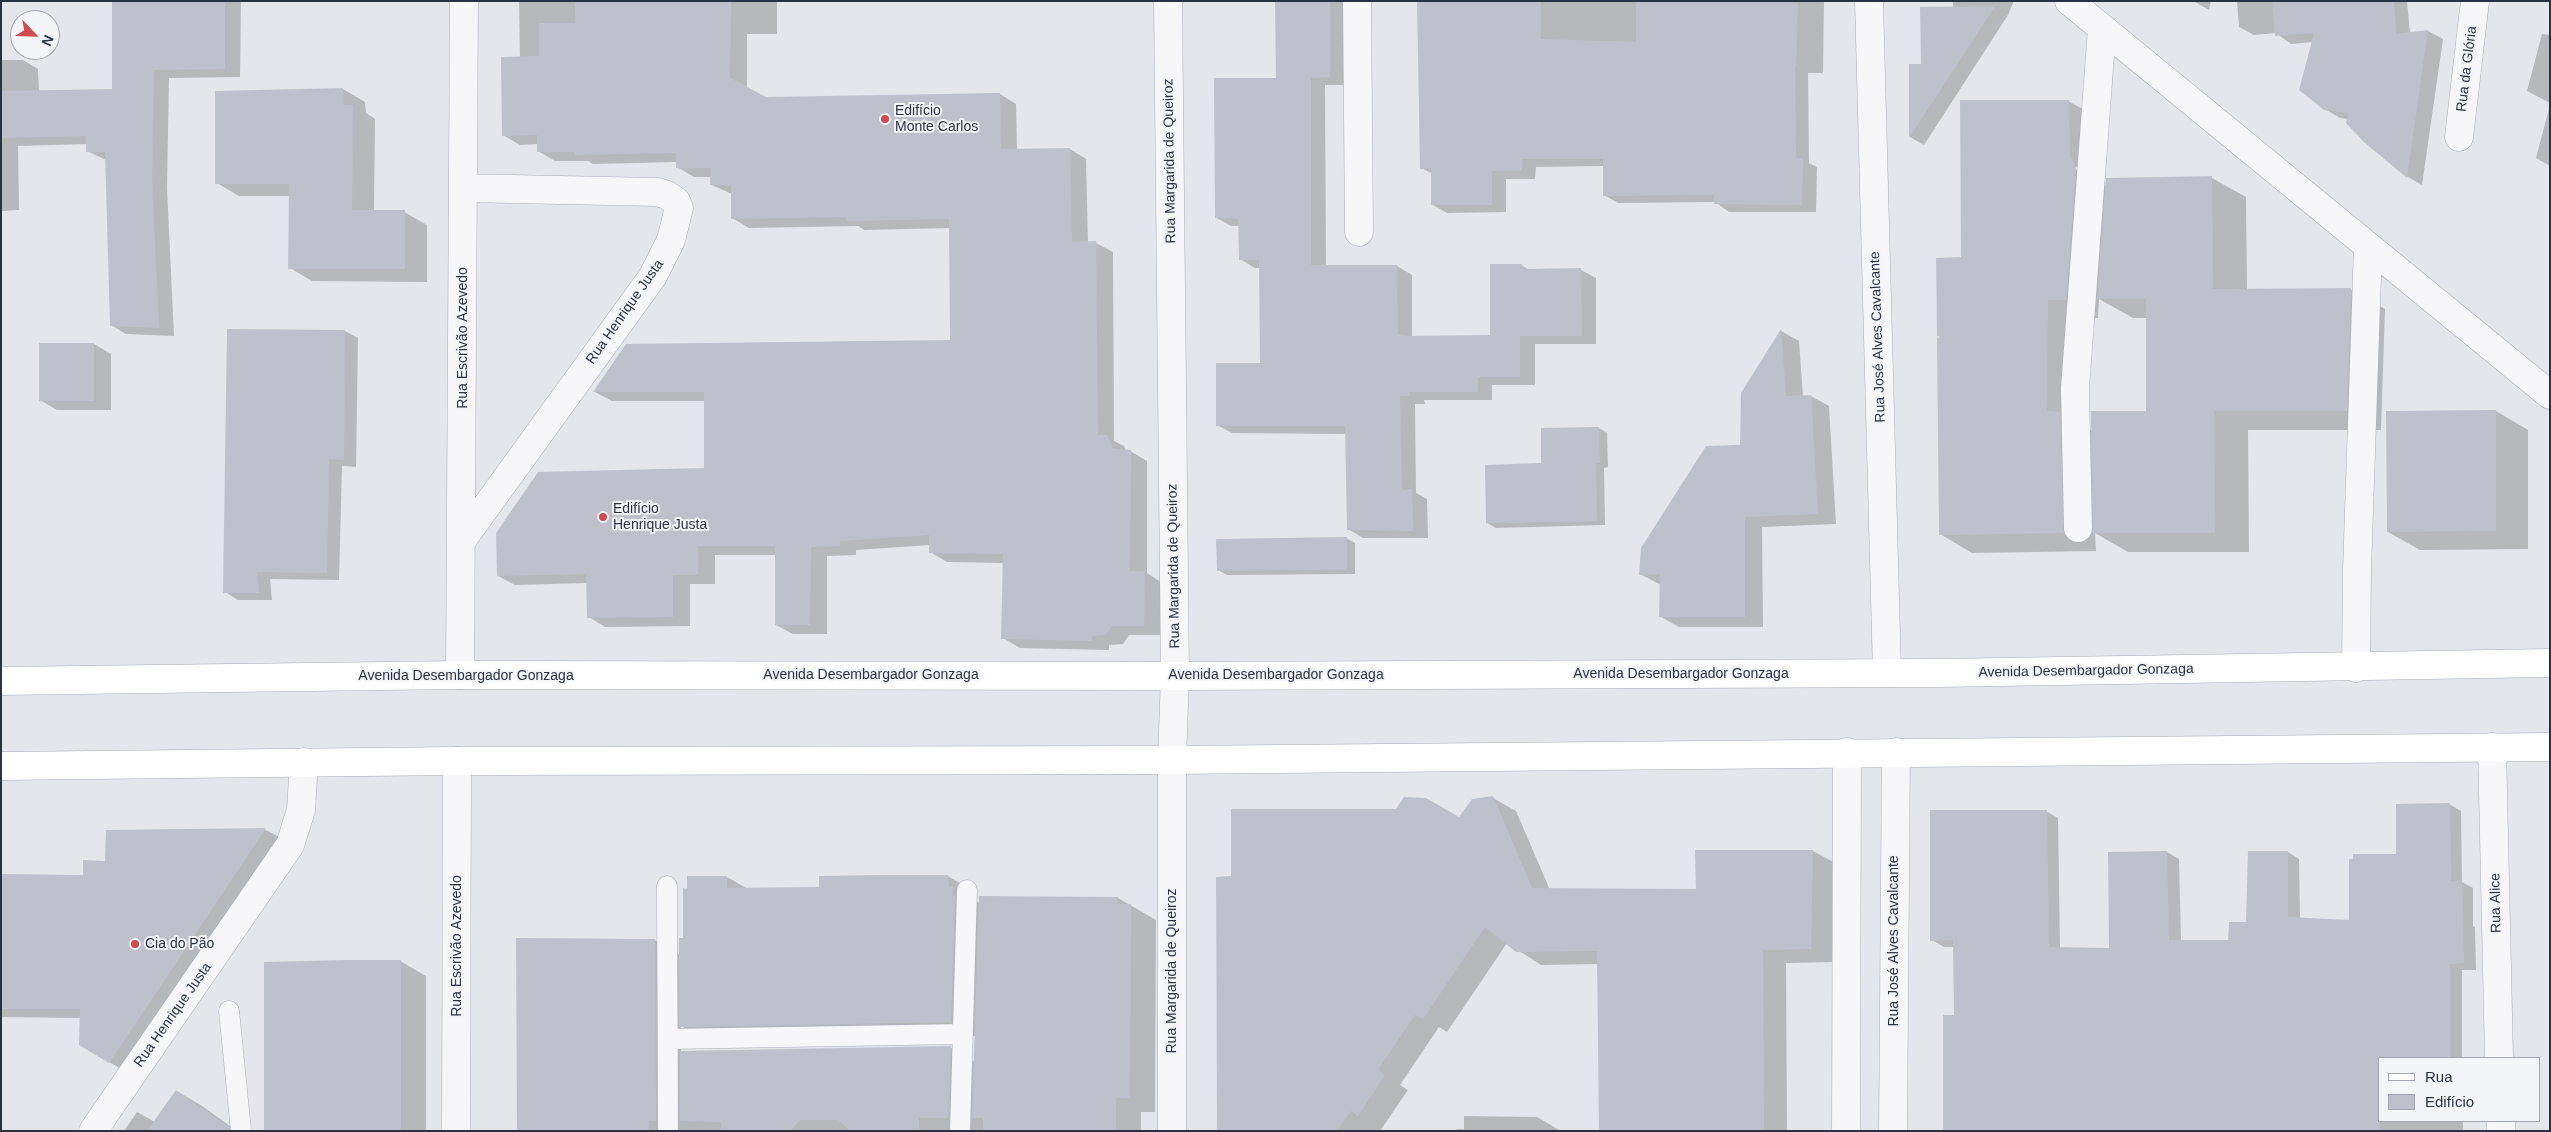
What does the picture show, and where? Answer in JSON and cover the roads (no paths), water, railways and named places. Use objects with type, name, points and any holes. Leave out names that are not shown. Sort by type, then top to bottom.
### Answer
[{"type":"main road","name":"Avenida Desembargador Gonzaga","points":[[1,681],[460,675],[1175,676],[1887,673],[2356,668],[2550,663]]},
{"type":"main road","points":[[1,766],[457,760],[1172,760],[1847,752],[2550,747]]},
{"type":"street","name":"Rua Escrivão Azevedo","points":[[460,675],[464,1]]},
{"type":"street","name":"Rua Margarida de Queiroz","points":[[1168,1],[1175,676],[1172,760],[1172,1131]]},
{"type":"street","points":[[1357,1],[1359,232]]},
{"type":"street","name":"Rua José Alves Cavalcante","points":[[1869,1],[1887,673]]},
{"type":"street","points":[[2069,1],[2550,395]]},
{"type":"street","name":"Rua da Glória","points":[[2459,136],[2475,1]]},
{"type":"street","points":[[2078,528],[2075,388],[2102,29]]},
{"type":"street","name":"Rua Henrique Justa","points":[[462,540],[653,276],[671,240],[679,208],[676,201],[667,195],[656,192],[463,188]]},
{"type":"street","points":[[2356,668],[2357,570],[2368,246]]},
{"type":"street","name":"Rua Alice","points":[[2492,747],[2499,1057]]},
{"type":"street","points":[[1846,1131],[1847,752]]},
{"type":"street","name":"Rua José Alves Cavalcante","points":[[1893,1131],[1896,752]]},
{"type":"street","name":"Rua Escrivão Azevedo","points":[[456,1131],[457,760]]},
{"type":"street","name":"Rua Henrique Justa","points":[[93,1131],[290,845],[301,810],[304,762]]},
{"type":"lane","points":[[667,886],[668,1131]]},
{"type":"lane","points":[[960,1131],[967,890]]},
{"type":"lane","points":[[229,1011],[241,1131]]},
{"type":"lane","points":[[668,1039],[963,1034]]},
{"type":"place","name":"Edifício Monte Carlos","points":[[885,119]]},
{"type":"place","name":"Edifício Henrique Justa","points":[[603,517]]},
{"type":"place","name":"Cia do Pão","points":[[135,944]]}]
